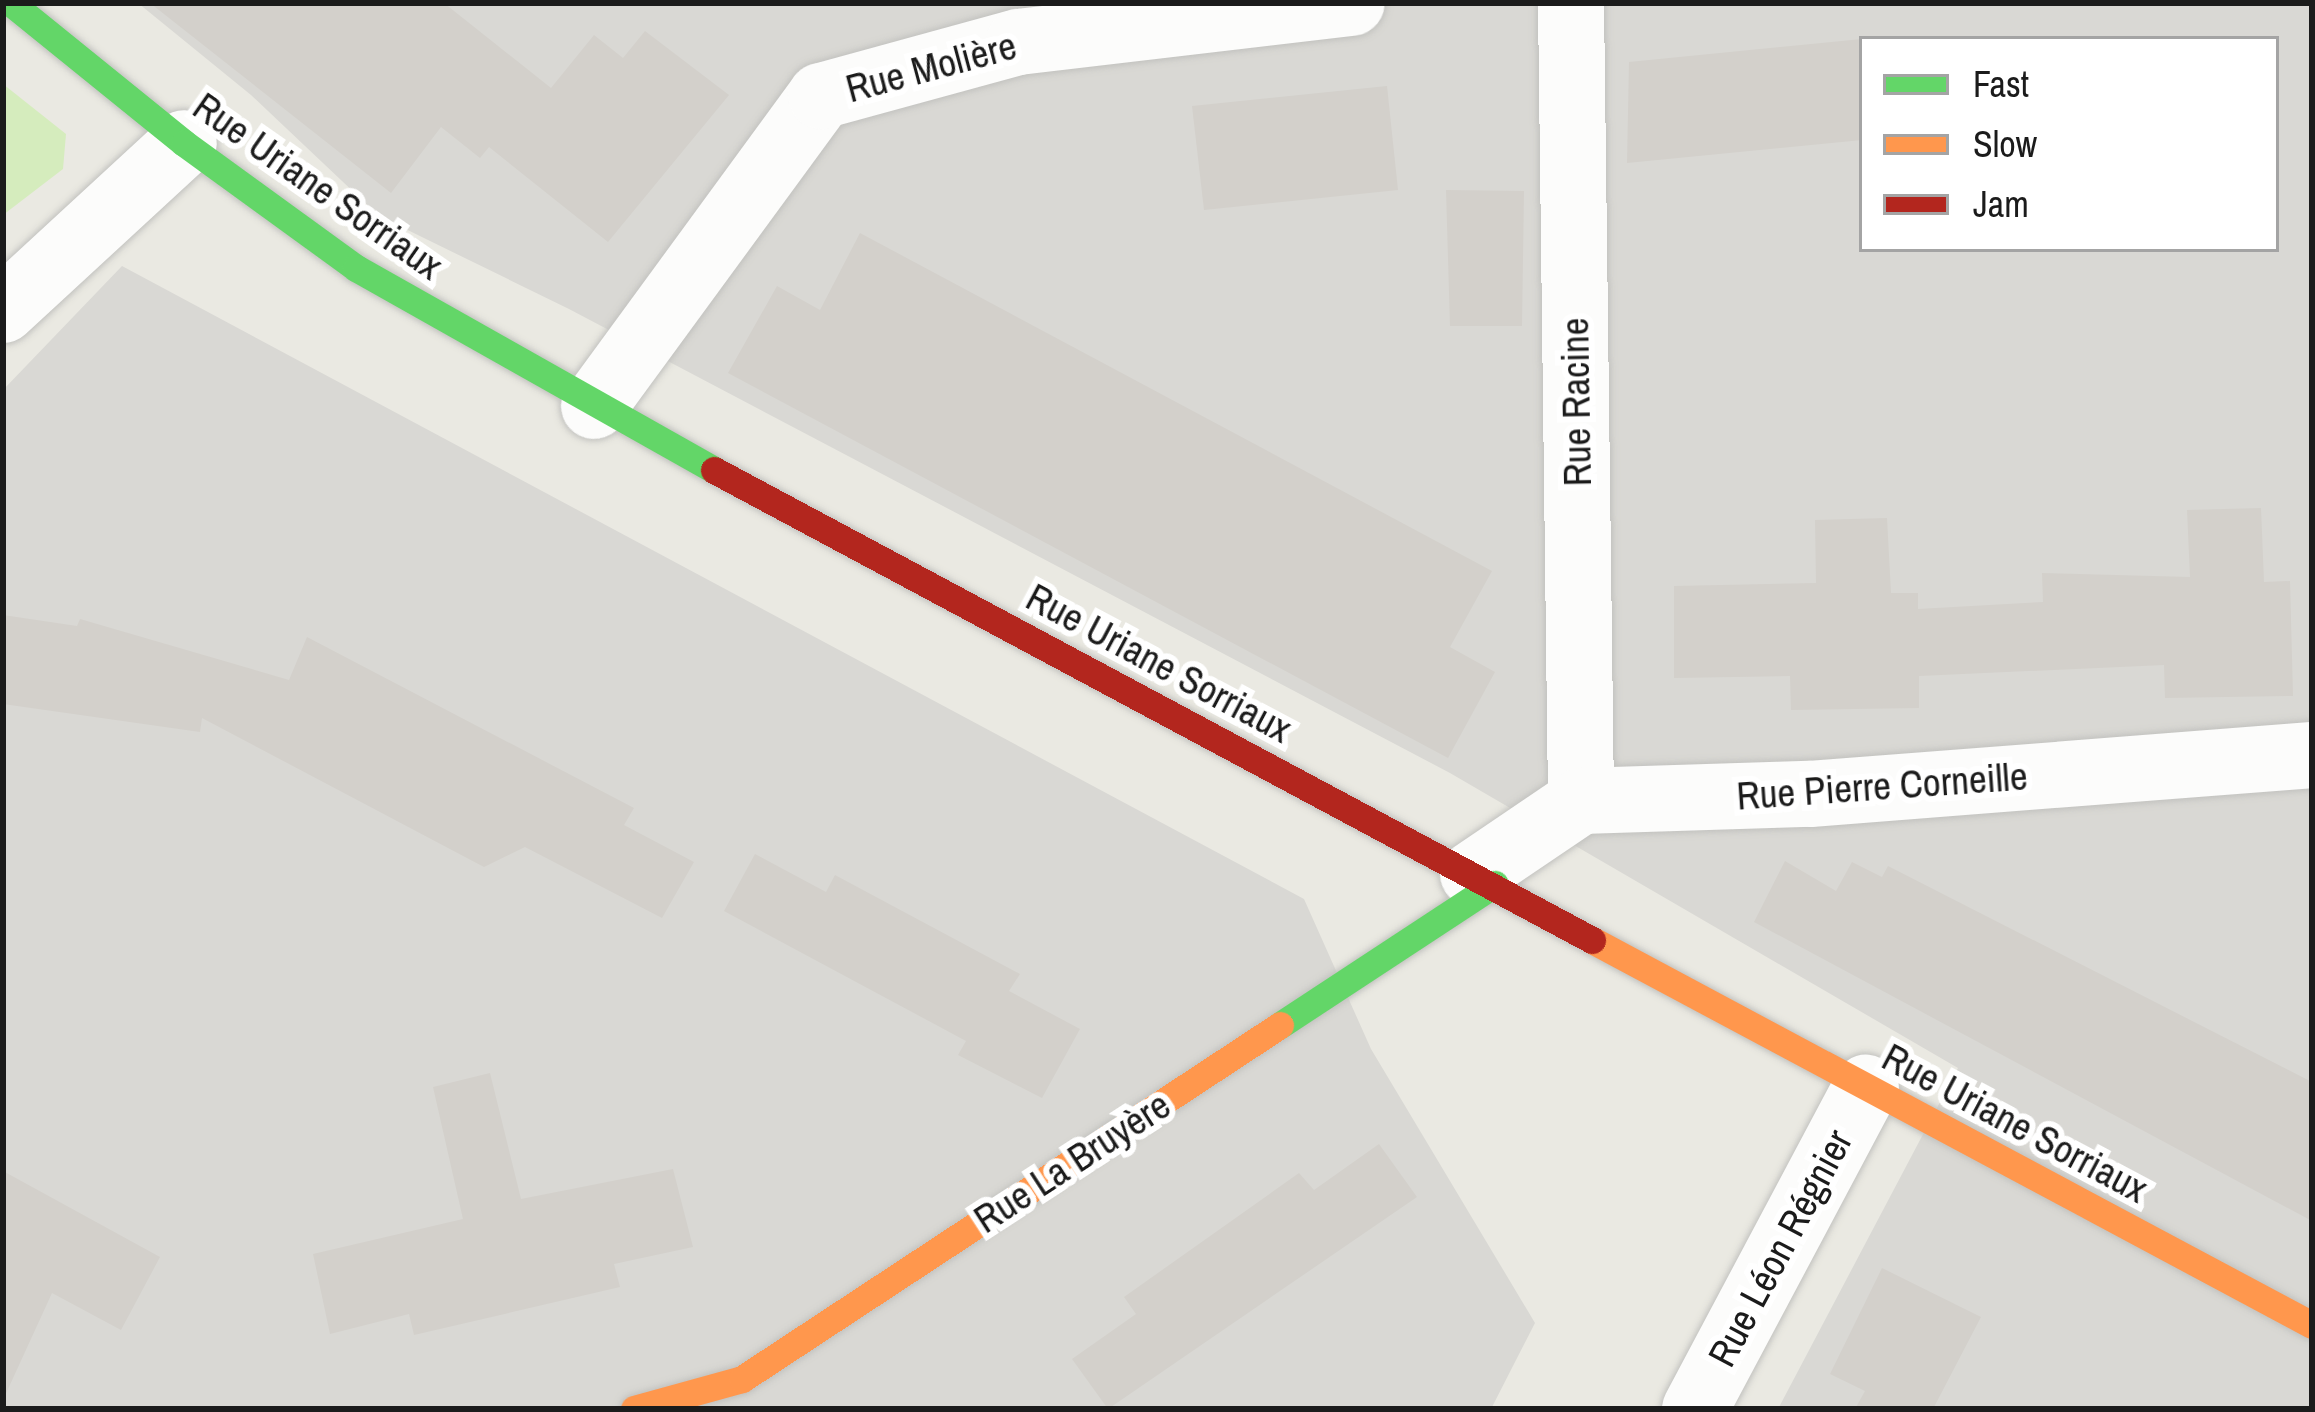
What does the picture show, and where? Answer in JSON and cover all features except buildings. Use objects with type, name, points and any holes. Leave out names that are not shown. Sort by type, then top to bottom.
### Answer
[{"type":"street","name":"Rue Uriane Sorriaux","points":[[11,3],[184,143],[356,268],[594,406],[2312,1325]]},
{"type":"street","name":"Rue Molière","points":[[594,406],[821,95],[1019,42],[1352,3]]},
{"type":"street","name":"Rue Racine","points":[[1571,3],[1581,801]]},
{"type":"street","points":[[3,310],[184,143]]},
{"type":"street","name":"Rue Pierre Corneille","points":[[1581,801],[1810,794],[2312,755]]},
{"type":"street","points":[[1484,879],[1581,801]]},
{"type":"street","name":"Rue La Bruyère","points":[[634,1409],[742,1378],[1484,879]]},
{"type":"street","name":"Rue Léon Régnier","points":[[1695,1409],[1866,1088]]},
{"type":"shaded area","points":[[138,3],[2312,3],[2312,1409],[1778,1409],[1958,1068],[1450,773],[569,309],[379,216],[251,95]]},
{"type":"shaded area","points":[[122,266],[1304,899],[1371,1049],[1535,1323],[1491,1409],[3,1409],[3,390]]},
{"type":"green space","points":[[3,84],[66,134],[63,169],[3,215]]},
{"type":"traffic: fast","points":[[11,3],[184,143],[356,268],[714,470]]},
{"type":"traffic: fast","points":[[1280,1025],[1495,884]]},
{"type":"traffic: slow","points":[[1592,940],[2312,1325]]},
{"type":"traffic: slow","points":[[634,1409],[742,1379],[1280,1025]]},
{"type":"traffic: jam","points":[[714,470],[1592,940]]}]
